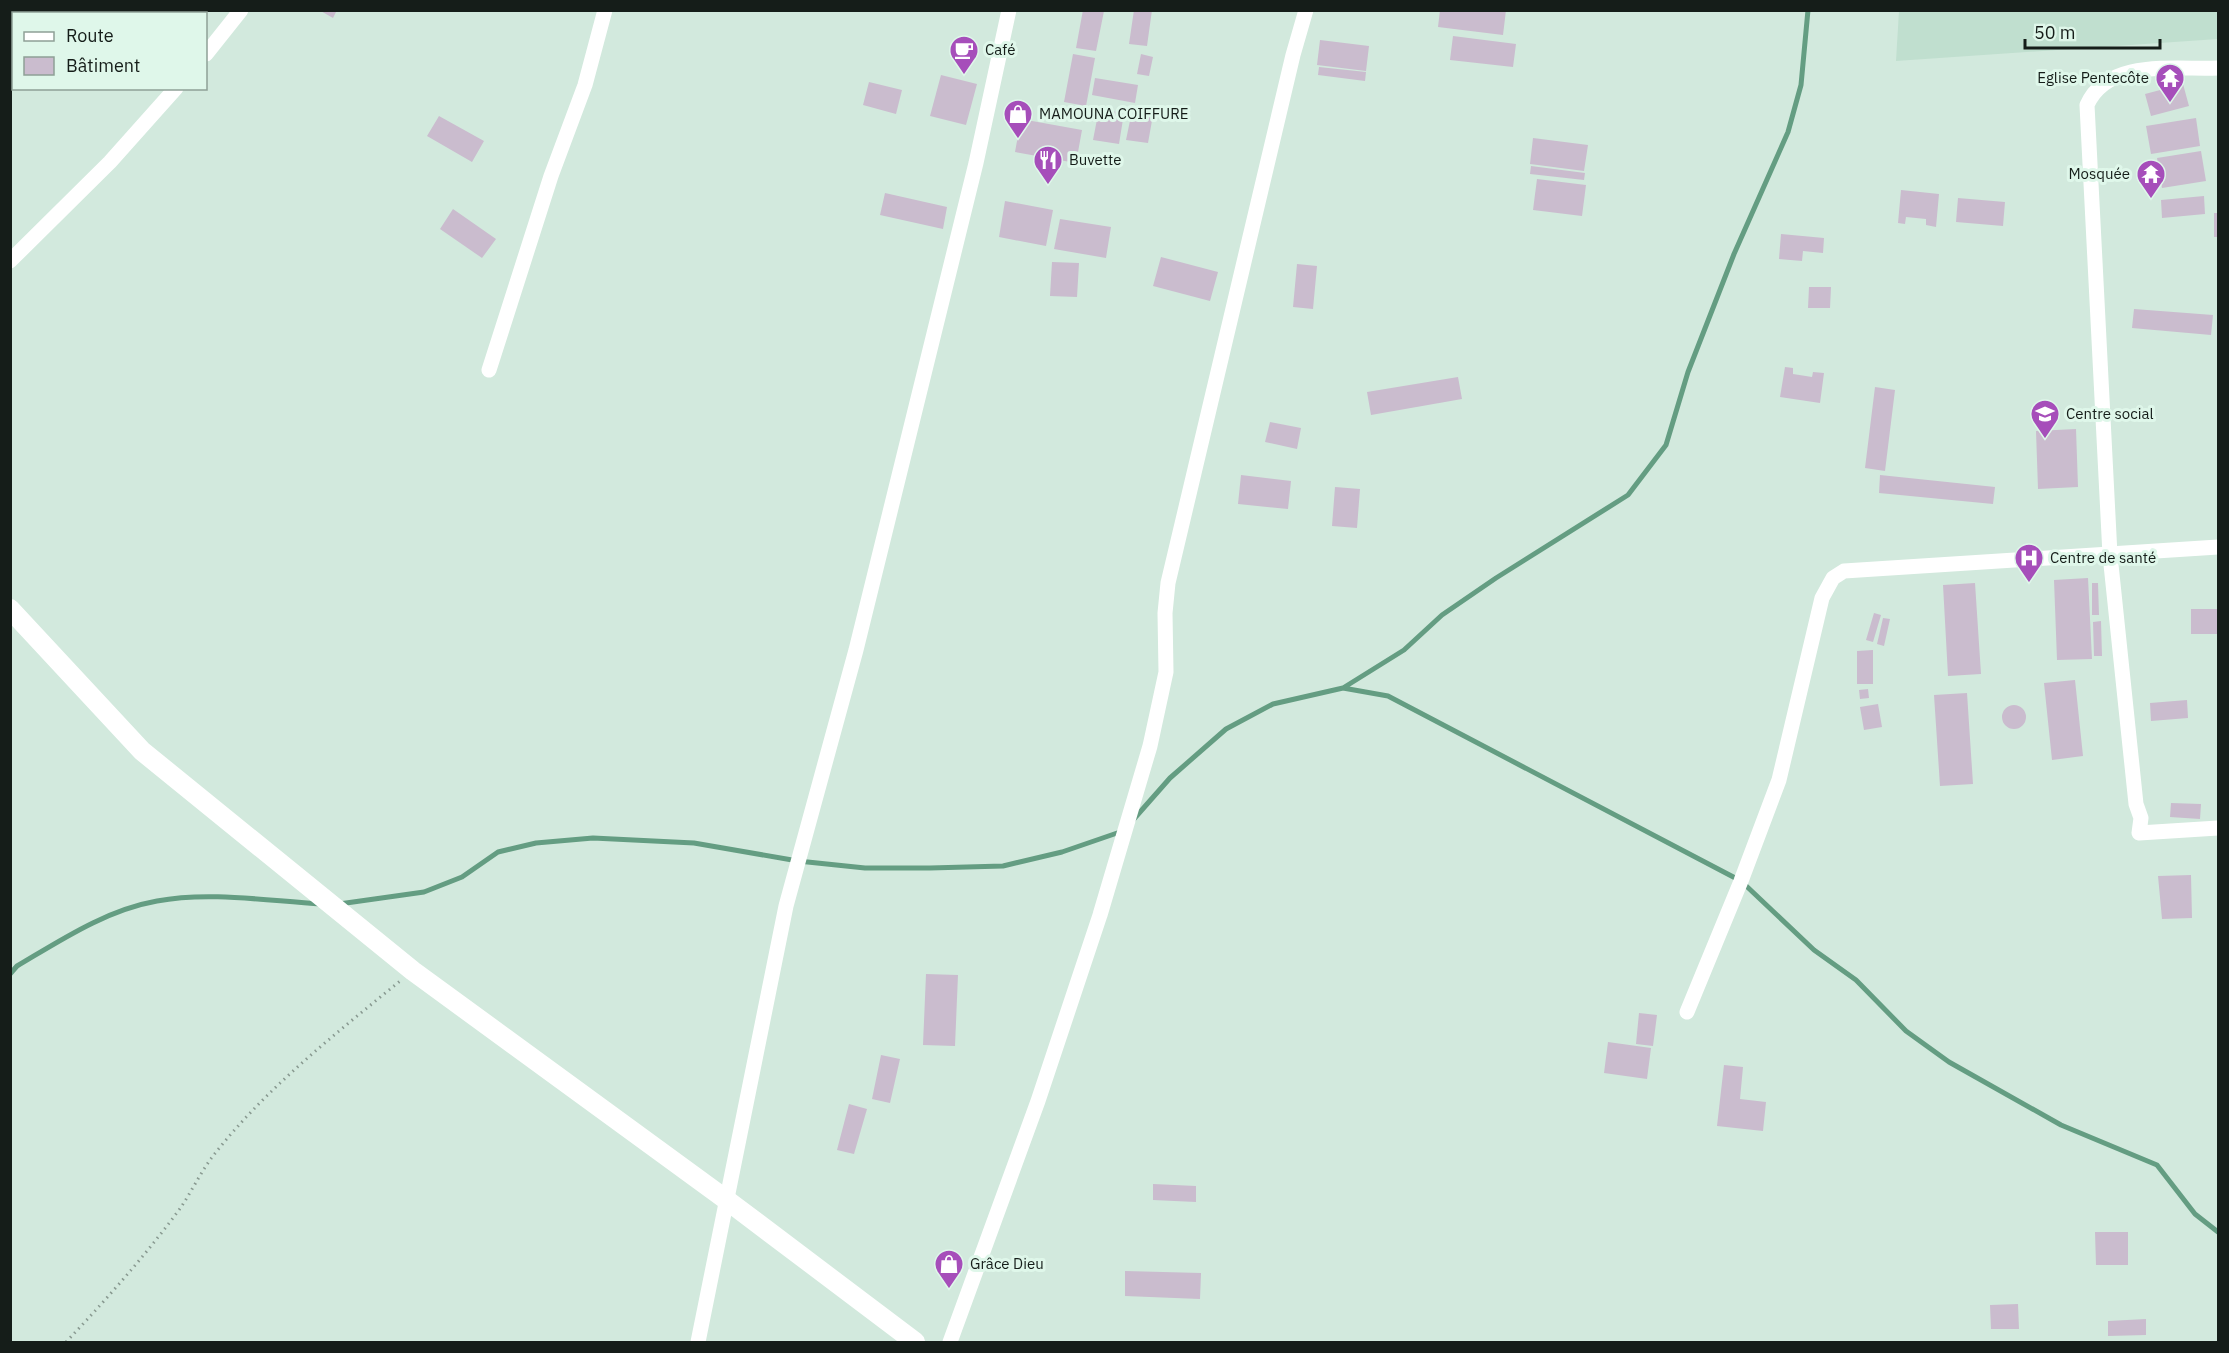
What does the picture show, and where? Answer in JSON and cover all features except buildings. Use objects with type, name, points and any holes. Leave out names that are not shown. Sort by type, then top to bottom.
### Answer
[{"type":"street","points":[[207,53],[241,10]]},
{"type":"street","points":[[489,370],[550,176],[585,85],[605,10]]},
{"type":"street","points":[[698,1342],[786,906],[856,650],[976,163],[1009,10]]},
{"type":"street","points":[[951,1342],[1038,1101],[1100,915],[1150,746],[1166,672],[1165,613],[1168,583],[1293,55],[1306,10]]},
{"type":"street","points":[[2218,68],[2131,71],[2103,83],[2093,93],[2087,105],[2110,555],[2136,804],[2141,818],[2139,833],[2218,828]]},
{"type":"street","points":[[10,261],[110,162],[174,90]]},
{"type":"street","points":[[1687,1012],[1741,881],[1779,780],[1822,598],[1833,578],[1844,571],[2218,547]]},
{"type":"street","points":[[10,609],[142,751],[412,971],[728,1201],[915,1342]]},
{"type":"path","points":[[66,1342],[128,1277],[180,1208],[212,1157],[260,1103],[320,1046],[412,971]]},
{"type":"shaded area","points":[[1899,11],[2218,11],[2218,39],[1896,61]]},
{"type":"waterway","points":[[1343,688],[1404,650],[1442,615],[1496,578],[1628,495],[1666,445],[1688,372],[1734,254],[1788,132],[1801,85],[1808,10]]},
{"type":"waterway","points":[[1133,820],[1170,778],[1226,729],[1273,704],[1343,688],[1388,696],[1741,881],[1814,950],[1856,980],[1906,1031],[1949,1062],[2061,1125],[2157,1165],[2195,1214],[2218,1232]]},
{"type":"waterway","points":[[339,904],[424,892],[462,877],[498,852],[536,843],[593,838],[694,843],[798,861],[865,868],[930,868],[1003,866],[1062,852],[1123,831]]},
{"type":"waterway","points":[[10,974],[17,966],[84,927],[138,905],[197,897],[321,904]]},
{"type":"place","name":"Café","points":[[964,76]]},
{"type":"place","name":"Eglise Pentecôte","points":[[2170,104]]},
{"type":"place","name":"MAMOUNA COIFFURE","points":[[1018,140]]},
{"type":"place","name":"Buvette","points":[[1048,186]]},
{"type":"place","name":"Mosquée","points":[[2151,200]]},
{"type":"place","name":"Centre social","points":[[2045,440]]},
{"type":"place","name":"Centre de santé","points":[[2029,584]]},
{"type":"place","name":"Grâce Dieu","points":[[949,1290]]}]
